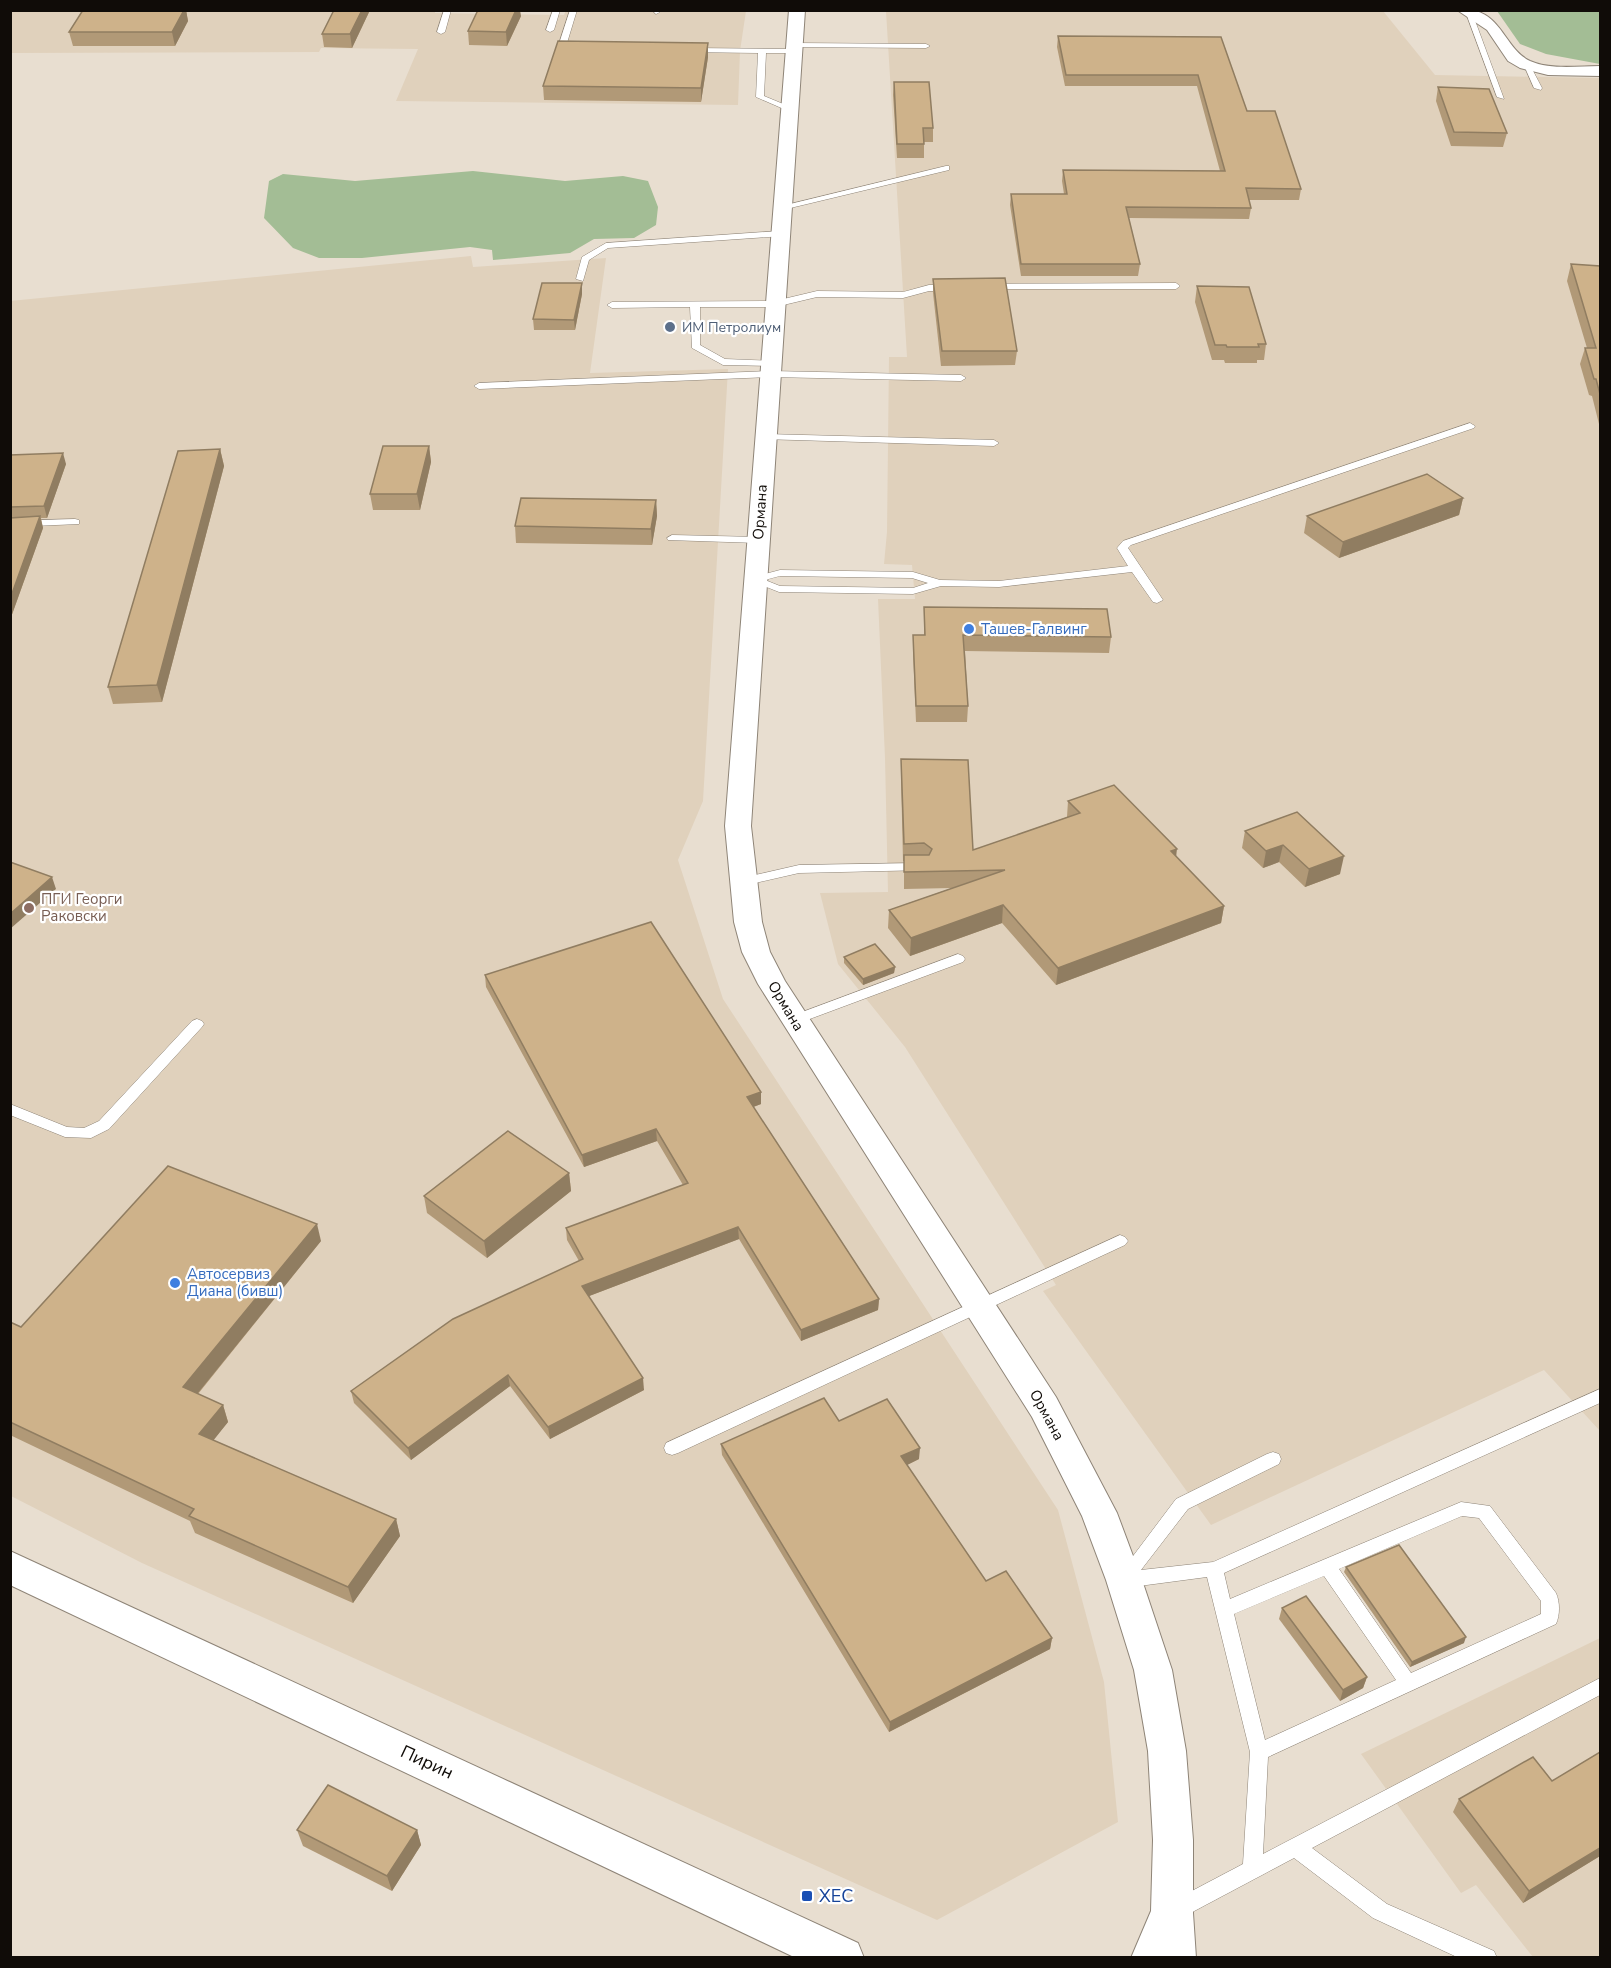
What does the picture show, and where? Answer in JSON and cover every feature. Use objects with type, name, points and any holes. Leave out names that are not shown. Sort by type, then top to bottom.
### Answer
[{"type":"street","name":"Ормана","points":[[797,10],[738,826],[742,882],[748,922],[756,952],[772,984],[1044,1407],[1099,1513],[1124,1580],[1153,1670],[1167,1751],[1173,1840],[1172,1912],[1175,1958]]},
{"type":"street","points":[[1466,13],[1492,27],[1514,58],[1526,65],[1548,70],[1600,71]]},
{"type":"street","name":"Пирин","points":[[10,1567],[843,1958]]},
{"type":"street","points":[[1152,1958],[1172,1912]]},
{"type":"lane","points":[[441,32],[448,10]]},
{"type":"lane","points":[[550,30],[557,10]]},
{"type":"lane","points":[[574,10],[563,44],[570,48],[582,48]]},
{"type":"lane","points":[[1466,13],[1501,97]]},
{"type":"lane","points":[[684,50],[762,51],[794,48],[926,46]]},
{"type":"lane","points":[[762,51],[760,97],[789,108]]},
{"type":"lane","points":[[1526,65],[1538,88]]},
{"type":"lane","points":[[782,207],[946,168]]},
{"type":"lane","points":[[580,279],[585,259],[606,246],[780,234]]},
{"type":"lane","points":[[976,287],[1176,285]]},
{"type":"lane","points":[[612,305],[775,304],[817,294],[903,295],[929,288],[964,287]]},
{"type":"lane","points":[[695,304],[695,346],[723,362],[770,369],[961,378]]},
{"type":"lane","points":[[479,386],[770,369]]},
{"type":"lane","points":[[1158,600],[1122,548],[1127,543],[1470,426]]},
{"type":"lane","points":[[765,437],[994,443]]},
{"type":"lane","points":[[10,524],[75,522]]},
{"type":"lane","points":[[672,538],[758,540]]},
{"type":"lane","points":[[754,580],[779,589],[913,591],[941,584],[999,584],[1135,568]]},
{"type":"lane","points":[[742,882],[799,869],[923,867]]},
{"type":"lane","points":[[794,1020],[958,959]]},
{"type":"lane","points":[[10,1109],[65,1132],[86,1134],[104,1125],[197,1024]]},
{"type":"lane","points":[[672,1448],[1120,1241]]},
{"type":"lane","points":[[1124,1580],[1214,1569],[1600,1396]]},
{"type":"lane","points":[[1124,1580],[1182,1504],[1273,1459]]},
{"type":"lane","points":[[1224,1610],[1461,1509],[1484,1511],[1550,1599],[1550,1618],[1259,1752]]},
{"type":"lane","points":[[1327,1566],[1408,1683]]},
{"type":"lane","points":[[1214,1569],[1259,1752],[1252,1870]]},
{"type":"lane","points":[[1172,1912],[1600,1686]]},
{"type":"lane","points":[[1295,1847],[1380,1911],[1487,1958]]},
{"type":"shaded area","points":[[435,10],[435,13],[564,15],[566,10],[746,11],[740,51],[738,105],[396,101],[418,49],[321,48],[319,52],[11,53],[10,11]]},
{"type":"shaded area","points":[[886,11],[1383,11],[1435,75],[1600,78],[1600,1431],[1544,1370],[1211,1525],[1043,1291],[1056,1285],[905,1047],[838,964],[820,893],[888,892],[878,599],[915,599],[912,565],[884,564],[887,532],[889,357],[907,357]]},
{"type":"shaded area","points":[[471,256],[473,267],[606,258],[590,373],[728,369],[703,801],[678,860],[723,999],[1058,1510],[1104,1682],[1118,1822],[937,1920],[142,1563],[11,1496],[10,301]]},
{"type":"shaded area","points":[[1600,1638],[1600,1957],[1533,1957],[1476,1885],[1461,1893],[1361,1754]]},
{"type":"green space","points":[[1497,11],[1600,11],[1600,64],[1546,54],[1520,44]]},
{"type":"green space","points":[[473,171],[565,181],[623,176],[648,181],[658,207],[656,225],[634,238],[594,239],[570,253],[493,260],[492,250],[470,247],[362,258],[319,258],[293,248],[264,218],[269,181],[283,174],[355,181]]},
{"type":"building","points":[[83,10],[184,10],[172,32],[69,32]]},
{"type":"building","points":[[334,10],[362,10],[350,34],[322,34]]},
{"type":"building","points":[[478,10],[516,10],[506,32],[468,31]]},
{"type":"building","points":[[1058,36],[1221,37],[1247,111],[1275,111],[1301,189],[1246,188],[1251,208],[1126,207],[1140,264],[1021,264],[1011,194],[1067,194],[1063,170],[1225,171],[1198,75],[1066,75]]},
{"type":"building","points":[[558,41],[708,43],[701,88],[543,86]]},
{"type":"building","points":[[894,82],[929,82],[933,128],[923,128],[924,144],[897,144]]},
{"type":"building","points":[[1438,87],[1489,89],[1507,133],[1454,132]]},
{"type":"building","points":[[1571,264],[1600,266],[1600,394],[1585,348],[1596,348]]},
{"type":"building","points":[[1005,278],[1017,351],[942,351],[933,279]]},
{"type":"building","points":[[542,283],[582,283],[574,320],[533,319]]},
{"type":"building","points":[[1197,286],[1249,287],[1266,344],[1258,344],[1259,347],[1215,345]]},
{"type":"building","points":[[383,446],[429,446],[417,494],[370,494]]},
{"type":"building","points":[[220,449],[157,685],[108,687],[178,451]]},
{"type":"building","points":[[63,453],[44,506],[10,507],[10,455]]},
{"type":"building","points":[[1427,474],[1463,498],[1343,542],[1307,516]]},
{"type":"building","points":[[521,498],[656,500],[651,529],[515,526]]},
{"type":"building","points":[[40,516],[10,599],[10,518]]},
{"type":"building","points":[[924,607],[1107,609],[1111,637],[963,635],[968,706],[916,706],[913,635],[925,635]]},
{"type":"building","points":[[901,759],[968,760],[973,850],[1080,813],[1068,801],[1114,785],[1177,849],[1171,851],[1224,906],[1058,968],[1003,905],[911,938],[889,910],[1005,870],[904,872],[904,855],[929,855],[932,849],[924,843],[904,844]]},
{"type":"building","points":[[1297,812],[1344,856],[1309,869],[1283,845],[1266,851],[1245,831]]},
{"type":"building","points":[[10,862],[52,877],[10,914]]},
{"type":"building","points":[[651,922],[761,1092],[747,1097],[879,1299],[801,1330],[738,1227],[582,1286],[643,1378],[548,1427],[508,1375],[408,1448],[351,1391],[453,1319],[583,1259],[566,1228],[688,1183],[656,1129],[582,1155],[485,975]]},
{"type":"building","points":[[875,944],[895,967],[863,979],[844,957]]},
{"type":"building","points":[[508,1131],[569,1173],[484,1241],[424,1196]]},
{"type":"building","points":[[168,1166],[317,1224],[183,1387],[223,1405],[199,1434],[396,1519],[348,1587],[189,1516],[194,1509],[10,1422],[10,1322],[21,1327]]},
{"type":"building","points":[[824,1398],[839,1421],[887,1399],[920,1448],[901,1456],[986,1581],[1006,1571],[1052,1638],[890,1722],[721,1444]]},
{"type":"building","points":[[1399,1545],[1466,1637],[1412,1662],[1346,1567]]},
{"type":"building","points":[[1306,1596],[1367,1677],[1343,1690],[1282,1608]]},
{"type":"building","points":[[1600,1752],[1600,1848],[1529,1891],[1459,1799],[1533,1757],[1552,1781]]},
{"type":"building","points":[[328,1785],[417,1830],[387,1876],[297,1830]]},
{"type":"place","name":"ИМ Петролиум","points":[[670,327]]},
{"type":"place","name":"Ташев-Галвинг","points":[[969,629]]},
{"type":"place","name":"ПГИ Георги Раковски","points":[[29,908]]},
{"type":"place","name":"Автосервиз Диана (бивш)","points":[[175,1283]]},
{"type":"place","name":"ХЕС","points":[[807,1896]]}]
